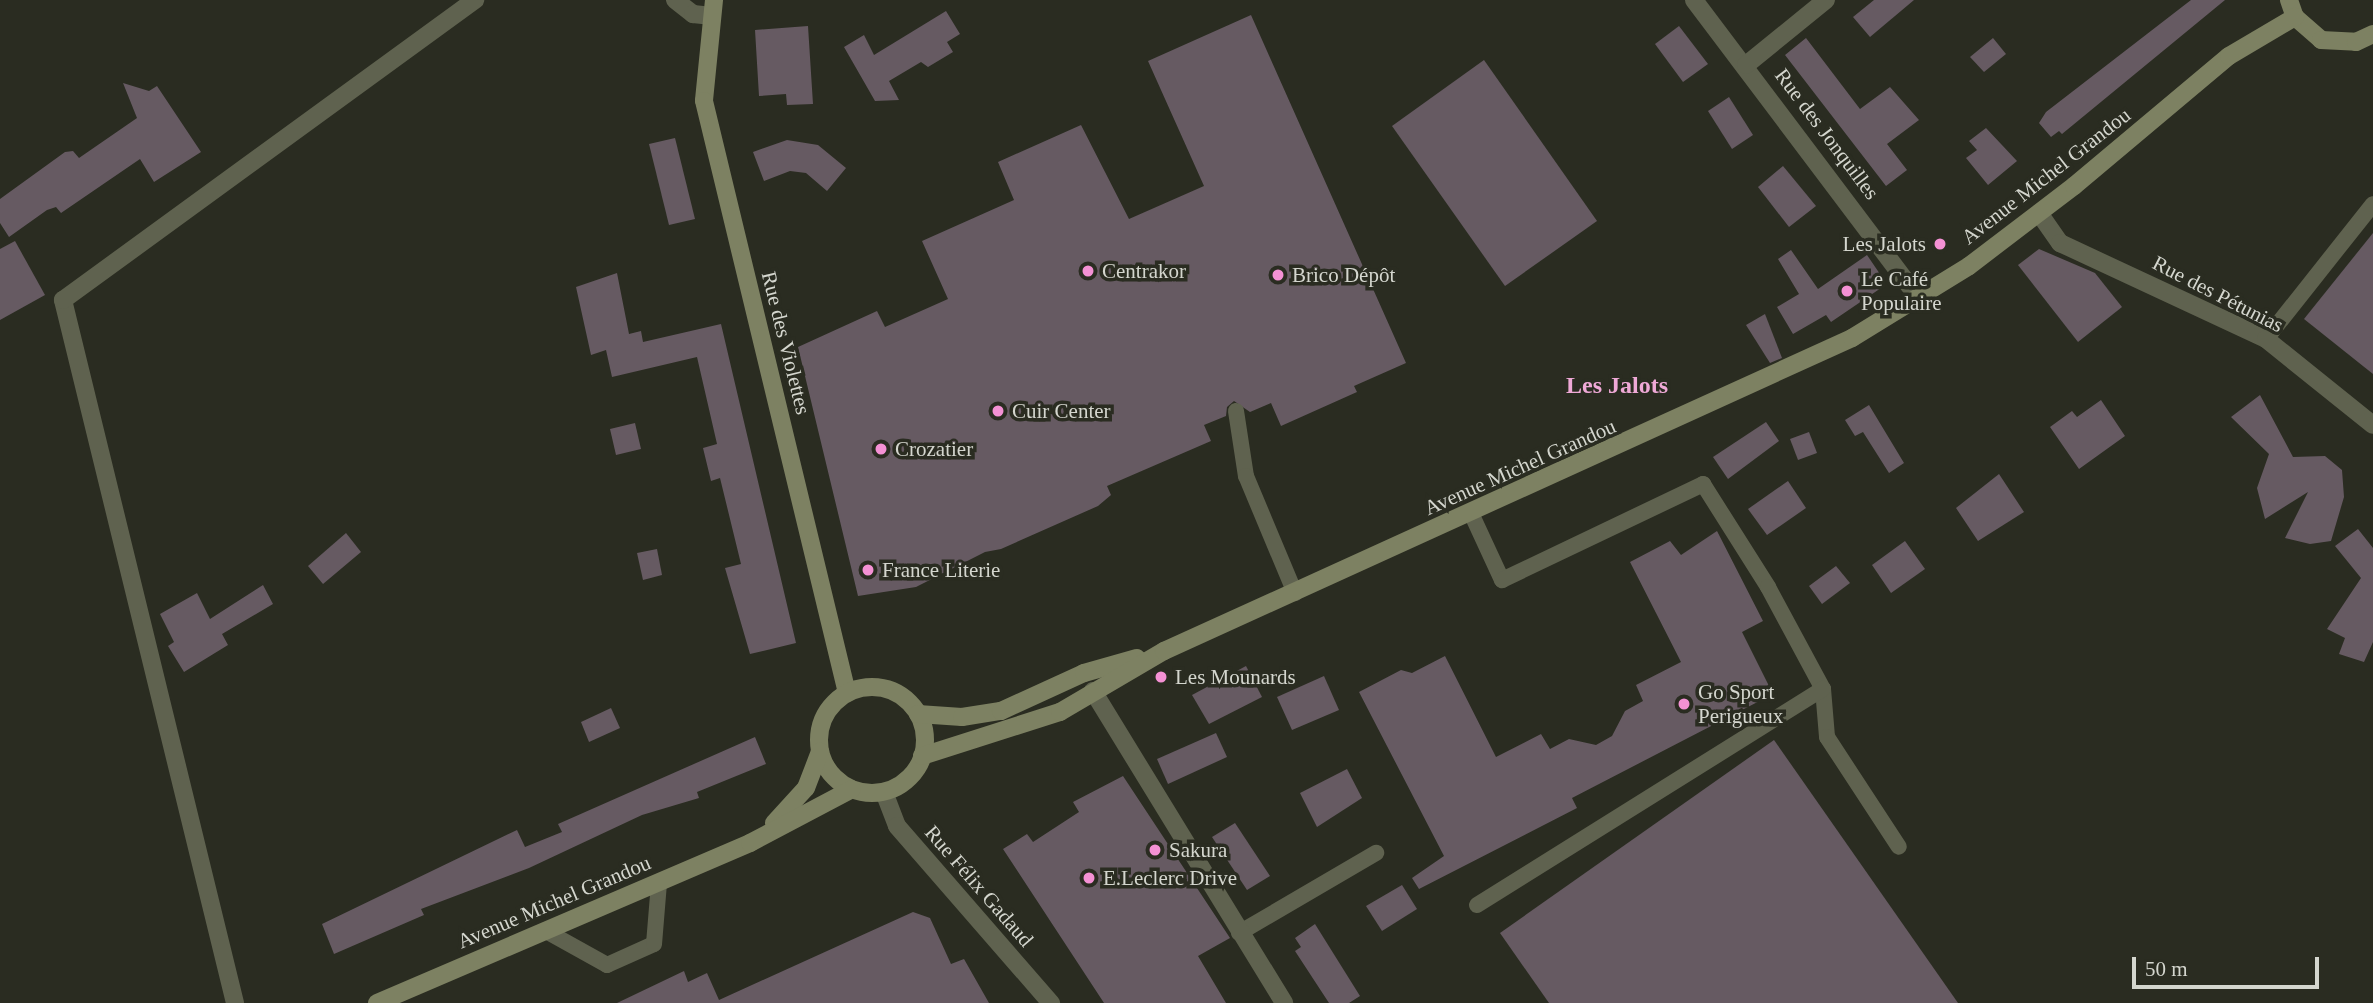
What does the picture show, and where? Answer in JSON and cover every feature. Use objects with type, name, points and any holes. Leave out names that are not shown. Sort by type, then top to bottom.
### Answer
[{"type":"main road","name":"Rue des Violettes","points":[[713,8],[704,101],[847,694]]},
{"type":"main road","points":[[2292,9],[2321,40],[2356,42],[2373,36]]},
{"type":"main road","name":"Avenue Michel Grandou","points":[[922,756],[949,744],[1024,726],[1164,651],[1777,376],[1919,299],[2039,213],[2229,56],[2292,9]]},
{"type":"main road","name":"Avenue Michel Grandou","points":[[918,714],[962,717],[1001,711],[1084,673],[1164,651]]},
{"type":"main road","points":[[860,689],[887,689],[899,695],[918,714],[923,728],[922,756],[908,779],[884,792],[852,789],[826,768],[820,752],[824,718],[847,694],[860,689]]},
{"type":"main road","name":"Avenue Michel Grandou","points":[[750,843],[794,804],[820,752]]},
{"type":"main road","name":"Avenue Michel Grandou","points":[[377,1003],[750,843],[852,789]]},
{"type":"street","points":[[235,1003],[63,300],[475,0]]},
{"type":"street","points":[[675,0],[694,14],[713,8]]},
{"type":"street","name":"Rue des Jonquilles","points":[[1694,0],[1746,65],[1919,299]]},
{"type":"street","points":[[1746,65],[1826,0]]},
{"type":"street","name":"Rue des Pétunias","points":[[2039,213],[2060,243],[2266,340],[2373,425]]},
{"type":"street","points":[[1093,691],[1284,1003]]},
{"type":"street","name":"Rue Félix Gadaud","points":[[884,792],[897,826],[1051,1003]]},
{"type":"lane","points":[[2266,340],[2373,204]]},
{"type":"lane","points":[[1236,411],[1246,476],[1295,593]]},
{"type":"lane","points":[[1471,513],[1502,580],[1703,484],[1768,587],[1823,689],[1827,737],[1899,846]]},
{"type":"lane","points":[[1477,905],[1823,689]]},
{"type":"lane","points":[[1239,933],[1376,853]]},
{"type":"lane","points":[[546,931],[607,965],[654,944],[659,883]]},
{"type":"building","points":[[1874,0],[1914,0],[1870,37],[1853,17]]},
{"type":"building","points":[[2191,0],[2225,0],[2062,134],[2059,131],[2051,137],[2039,123],[2046,112]]},
{"type":"building","points":[[946,11],[960,34],[947,42],[953,52],[928,67],[921,62],[889,81],[899,100],[875,101],[844,47],[864,35],[874,55]]},
{"type":"building","points":[[1251,15],[1406,363],[1354,386],[1357,392],[1281,426],[1271,403],[1250,412],[1234,401],[1227,407],[1226,416],[1204,425],[1211,441],[1107,486],[1111,495],[1098,506],[1001,549],[985,552],[916,587],[858,596],[798,347],[877,311],[885,327],[948,299],[922,241],[1014,200],[998,162],[1081,125],[1129,219],[1204,186],[1148,61]]},
{"type":"building","points":[[808,26],[813,104],[787,105],[786,94],[759,96],[755,30]]},
{"type":"building","points":[[1679,26],[1708,64],[1683,82],[1655,44]]},
{"type":"building","points":[[1806,38],[1860,109],[1890,87],[1919,120],[1887,144],[1907,170],[1886,186],[1785,55]]},
{"type":"building","points":[[1993,38],[2006,54],[1984,72],[1970,57]]},
{"type":"building","points":[[1484,60],[1597,221],[1505,286],[1392,126]]},
{"type":"building","points":[[123,83],[149,91],[157,86],[201,152],[154,182],[140,159],[61,213],[56,207],[47,210],[9,237],[0,223],[0,199],[65,152],[73,151],[79,158],[137,118]]},
{"type":"building","points":[[1729,97],[1753,135],[1732,149],[1708,111]]},
{"type":"building","points":[[1986,128],[2017,161],[1988,185],[1966,158],[1977,150],[1969,141]]},
{"type":"building","points":[[675,138],[695,219],[669,225],[649,144]]},
{"type":"building","points":[[787,140],[818,145],[846,168],[827,191],[806,173],[790,171],[764,181],[753,152]]},
{"type":"building","points":[[1783,166],[1816,206],[1789,227],[1758,187]]},
{"type":"building","points":[[2373,233],[2373,374],[2304,319]]},
{"type":"building","points":[[15,241],[45,295],[0,320],[0,249]]},
{"type":"building","points":[[2039,249],[2095,273],[2122,307],[2078,342],[2018,265]]},
{"type":"building","points":[[1791,250],[1818,289],[1867,255],[1882,277],[1881,288],[1831,322],[1826,315],[1793,334],[1777,307],[1799,294],[1778,259]]},
{"type":"building","points":[[617,273],[629,334],[641,331],[643,342],[721,324],[796,643],[750,654],[725,568],[741,564],[720,478],[711,481],[703,448],[717,444],[697,357],[612,377],[606,350],[591,355],[576,287]]},
{"type":"building","points":[[1765,314],[1782,358],[1770,363],[1746,325]]},
{"type":"building","points":[[2260,395],[2293,457],[2325,456],[2342,470],[2344,497],[2331,541],[2310,544],[2285,538],[2308,492],[2265,519],[2257,488],[2269,454],[2231,417]]},
{"type":"building","points":[[2101,400],[2125,436],[2079,469],[2050,427],[2072,411],[2077,417]]},
{"type":"building","points":[[1869,405],[1904,463],[1889,473],[1863,432],[1855,436],[1845,420]]},
{"type":"building","points":[[1766,422],[1779,441],[1728,479],[1713,457]]},
{"type":"building","points":[[635,423],[641,449],[616,455],[610,429]]},
{"type":"building","points":[[1809,432],[1817,453],[1798,460],[1790,439]]},
{"type":"building","points":[[1999,474],[2024,512],[1978,541],[1956,508]]},
{"type":"building","points":[[1788,481],[1806,508],[1767,535],[1748,509]]},
{"type":"building","points":[[2358,529],[2373,548],[2373,642],[2364,662],[2339,654],[2345,638],[2327,629],[2361,578],[2335,546]]},
{"type":"building","points":[[1717,531],[1763,621],[1742,632],[1773,694],[1572,798],[1577,808],[1419,889],[1412,878],[1444,856],[1359,692],[1401,670],[1412,673],[1445,656],[1496,757],[1541,734],[1550,749],[1569,739],[1596,745],[1612,736],[1625,711],[1643,701],[1636,685],[1681,662],[1630,562],[1670,541],[1681,555]]},
{"type":"building","points":[[346,533],[361,552],[323,584],[308,566]]},
{"type":"building","points":[[1905,541],[1925,569],[1891,593],[1872,565]]},
{"type":"building","points":[[657,549],[662,575],[643,580],[637,553]]},
{"type":"building","points":[[1836,566],[1850,583],[1822,604],[1809,586]]},
{"type":"building","points":[[263,585],[273,604],[222,634],[228,645],[184,672],[168,646],[174,642],[160,614],[197,593],[210,619]]},
{"type":"building","points":[[1246,666],[1262,697],[1209,724],[1192,695]]},
{"type":"building","points":[[1324,676],[1339,710],[1292,730],[1277,697]]},
{"type":"building","points":[[611,708],[620,728],[589,742],[581,722]]},
{"type":"building","points":[[1216,733],[1227,757],[1168,784],[1157,759]]},
{"type":"building","points":[[755,737],[766,764],[697,792],[699,798],[642,815],[529,868],[421,909],[424,915],[334,954],[322,924],[517,830],[525,847],[562,832],[558,824]]},
{"type":"building","points":[[1774,740],[1958,1003],[1549,1003],[1500,933]]},
{"type":"building","points":[[1347,769],[1362,798],[1317,827],[1300,793]]},
{"type":"building","name":"E.Leclerc Drive","points":[[1123,776],[1230,938],[1198,956],[1226,1003],[1104,1003],[1003,849],[1027,834],[1033,842],[1079,812],[1073,802]]},
{"type":"building","points":[[1235,823],[1270,876],[1247,890],[1212,837]]},
{"type":"building","points":[[1402,885],[1417,909],[1382,931],[1366,906]]},
{"type":"building","points":[[913,912],[930,918],[951,964],[964,959],[989,1003],[617,1003],[684,971],[688,982],[707,973],[719,1000]]},
{"type":"building","points":[[1315,924],[1360,996],[1349,1003],[1329,1003],[1295,951],[1301,947],[1295,938]]},
{"type":"place","name":"Les Jalots","points":[[1940,244]]},
{"type":"place","name":"Centrakor","points":[[1088,271]]},
{"type":"place","name":"Brico Dépôt","points":[[1278,275]]},
{"type":"place","name":"Le Café Populaire","points":[[1847,291]]},
{"type":"place","name":"Cuir Center","points":[[998,411]]},
{"type":"place","name":"Crozatier","points":[[881,449]]},
{"type":"place","name":"France Literie","points":[[868,570]]},
{"type":"place","name":"Les Mounards","points":[[1161,677]]},
{"type":"place","name":"Go Sport Perigueux","points":[[1684,704]]},
{"type":"place","name":"Sakura","points":[[1155,850]]},
{"type":"place","name":"E.Leclerc Drive","points":[[1089,878]]},
{"type":"district","name":"Les Jalots","points":[[1617,386]]}]
